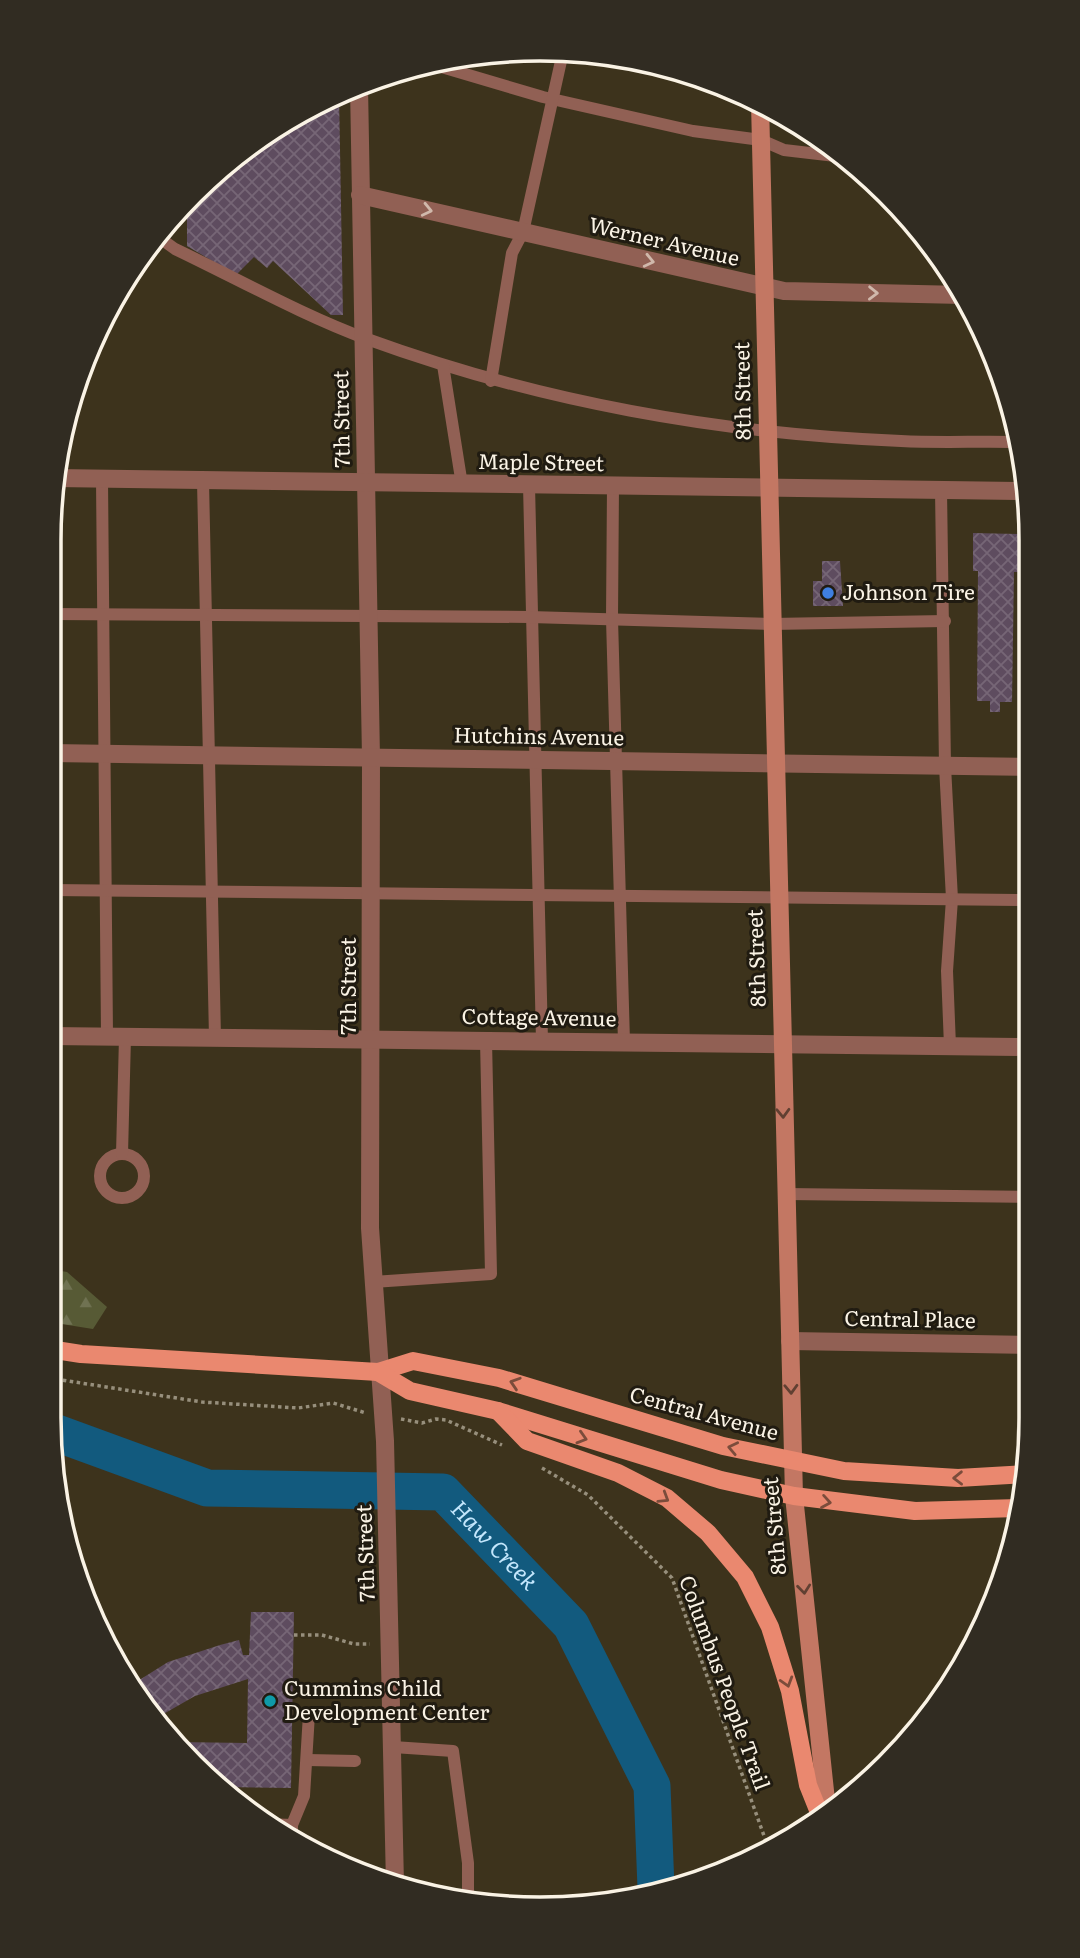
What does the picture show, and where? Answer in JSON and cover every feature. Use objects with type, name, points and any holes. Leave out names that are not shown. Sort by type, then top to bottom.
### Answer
[{"type":"main road","name":"Central Avenue","points":[[61,1351],[378,1373],[413,1361],[499,1378],[697,1439],[844,1471],[917,1477],[1016,1474]]},
{"type":"main road","name":"Central Avenue","points":[[378,1373],[410,1391],[498,1411],[696,1473],[794,1496],[915,1511],[1010,1508]]},
{"type":"main road","points":[[498,1411],[527,1441],[618,1473],[667,1498],[708,1533],[745,1577],[770,1627],[790,1691],[808,1785],[817,1808]]},
{"type":"street","name":"7th Street","points":[[359,97],[371,758],[370,1228],[378,1373],[386,1441],[393,1747],[390,1872]]},
{"type":"street","name":"8th Street","points":[[760,115],[774,764],[794,1496],[826,1802]]},
{"type":"street","name":"Werner Avenue","points":[[360,195],[784,292],[951,295]]},
{"type":"street","name":"Maple Street","points":[[65,478],[1016,491]]},
{"type":"street","name":"Hutchins Avenue","points":[[61,753],[1019,767]]},
{"type":"street","name":"Cottage Avenue","points":[[61,1036],[1019,1047]]},
{"type":"street","name":"Central Place","points":[[790,1341],[1019,1345]]},
{"type":"lane","points":[[491,380],[512,253],[523,232],[561,62]]},
{"type":"lane","points":[[450,70],[543,97],[553,97],[693,131],[761,140],[784,150],[824,155]]},
{"type":"lane","points":[[165,242],[363,338],[491,380],[658,416],[767,432],[902,442],[1009,442]]},
{"type":"lane","points":[[443,365],[462,485]]},
{"type":"lane","points":[[103,479],[107,891],[122,1154]]},
{"type":"lane","points":[[203,481],[215,1038]]},
{"type":"lane","points":[[529,485],[542,1041]]},
{"type":"lane","points":[[613,486],[612,619],[624,1042]]},
{"type":"lane","points":[[941,490],[945,621],[945,766],[951,898],[947,971],[950,1046]]},
{"type":"lane","points":[[61,614],[530,617],[771,624],[945,621]]},
{"type":"lane","points":[[61,890],[346,894],[371,891],[538,897],[621,895],[778,899],[1019,900]]},
{"type":"lane","points":[[373,1282],[491,1274],[486,1040]]},
{"type":"lane","points":[[786,1194],[1019,1197]]},
{"type":"lane","points":[[293,1828],[304,1796],[309,1714]]},
{"type":"lane","points":[[393,1747],[453,1751],[468,1863],[468,1891]]},
{"type":"lane","points":[[308,1760],[355,1761]]},
{"type":"path","points":[[61,1380],[202,1402],[298,1408],[333,1403],[352,1411],[422,1423],[436,1419],[446,1420],[505,1446]]},
{"type":"path","name":"Columbus People Trail","points":[[540,1467],[588,1495],[672,1578],[766,1840]]},
{"type":"path","points":[[293,1635],[322,1635],[354,1644],[370,1644]]},
{"type":"green space","points":[[61,1271],[67,1272],[107,1307],[93,1329],[61,1324]]},
{"type":"building","points":[[339,106],[343,315],[331,315],[273,261],[267,268],[254,257],[236,275],[187,246],[187,216],[201,201],[274,142]]},
{"type":"building","points":[[973,533],[1019,534],[1019,572],[1014,572],[1012,702],[1000,702],[1000,712],[990,712],[990,701],[977,701],[978,571],[973,571]]},
{"type":"building","name":"Johnson Tire","points":[[822,561],[840,561],[843,606],[813,606],[813,581],[822,581]]},
{"type":"building","name":"Cummins Child Development Center","points":[[251,1612],[294,1612],[291,1788],[235,1787],[187,1742],[247,1743],[248,1679],[195,1696],[164,1714],[139,1680],[168,1662],[239,1640],[243,1655],[249,1655]]},
{"type":"waterway","name":"Haw Creek","points":[[62,1435],[207,1488],[443,1492],[571,1625],[652,1786],[656,1882]]},
{"type":"place","name":"Johnson Tire","points":[[828,593]]},
{"type":"place","name":"Cummins Child Development Center","points":[[270,1701]]}]
